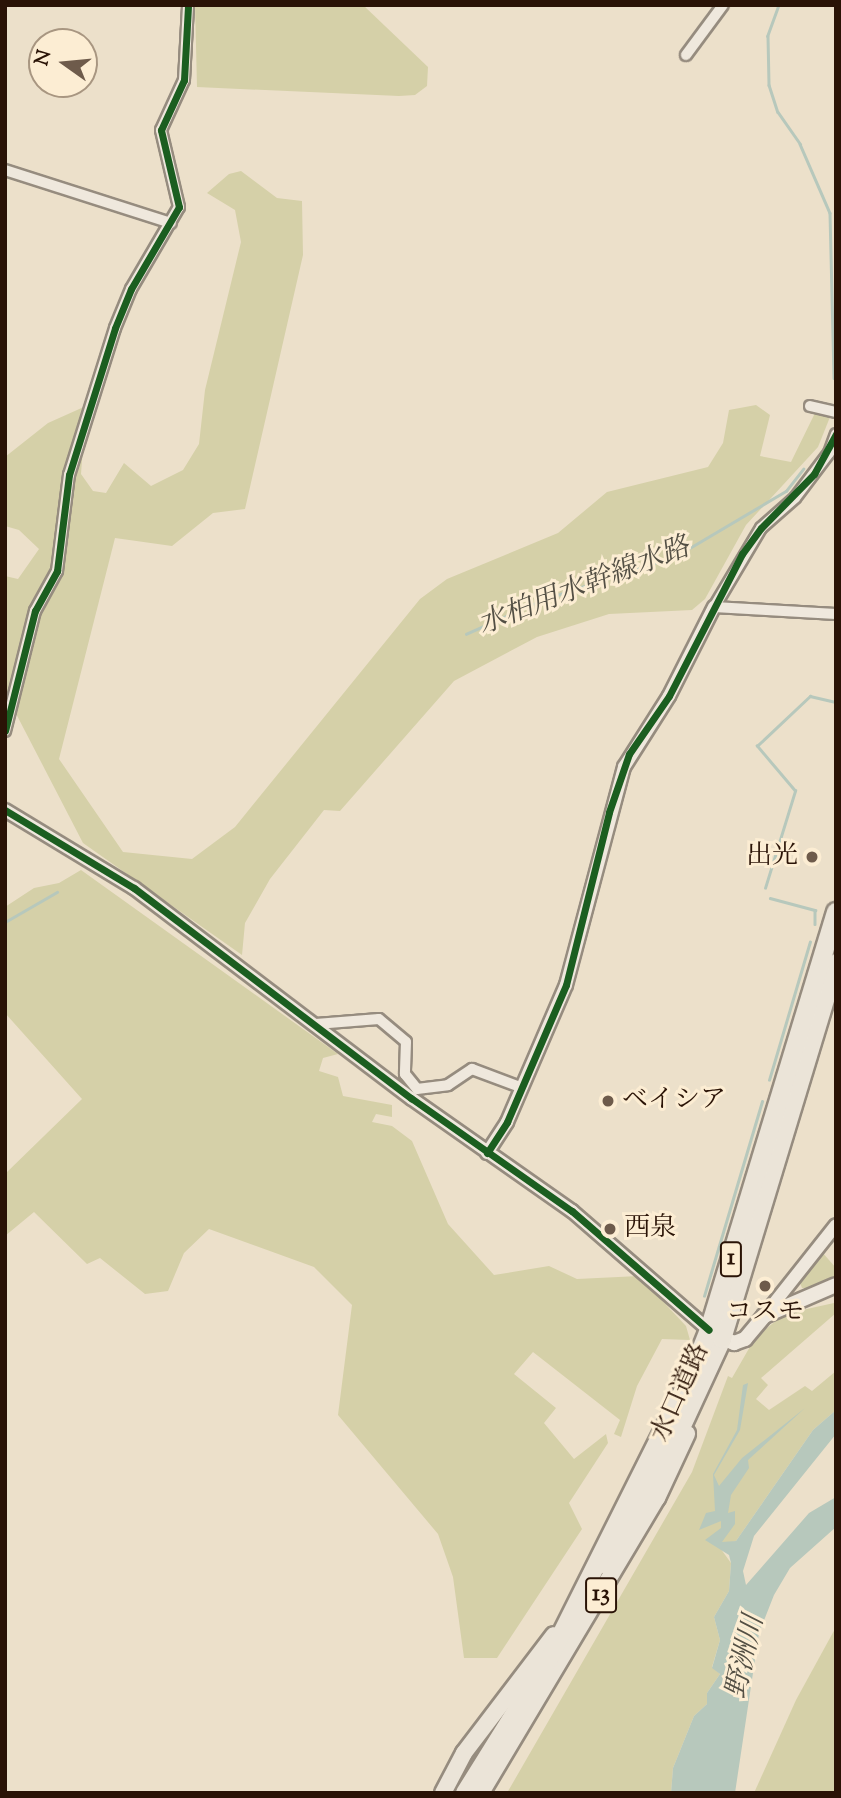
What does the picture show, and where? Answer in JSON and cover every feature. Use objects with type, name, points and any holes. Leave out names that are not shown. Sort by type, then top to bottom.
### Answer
[{"type":"highway","name":"水口道路","points":[[465,1793],[623,1541],[701,1388],[836,912]]},
{"type":"highway","name":"水口道路","points":[[550,1657],[716,1335],[836,963]]},
{"type":"main road","points":[[716,1335],[734,1343],[745,1339],[764,1316],[834,1286]]},
{"type":"main road","name":"13","points":[[481,1793],[657,1498],[701,1388]]},
{"type":"main road","name":"13","points":[[443,1793],[464,1753],[538,1658],[583,1590]]},
{"type":"street","points":[[5,731],[35,611],[57,571],[69,475],[115,328],[131,289],[179,207],[161,130],[184,80],[188,5]]},
{"type":"street","points":[[686,55],[723,5]]},
{"type":"street","points":[[5,170],[171,223]]},
{"type":"street","points":[[810,406],[836,412]]},
{"type":"street","points":[[487,1153],[507,1122],[566,985],[624,767],[669,696],[714,607],[755,536],[795,498],[829,453],[836,434]]},
{"type":"street","points":[[714,607],[836,614]]},
{"type":"street","points":[[5,810],[134,888],[316,1024],[414,1093],[487,1153],[604,1235],[716,1335]]},
{"type":"street","points":[[316,1024],[379,1019],[406,1042],[405,1074],[414,1093]]},
{"type":"street","points":[[414,1093],[448,1084],[472,1069],[520,1087]]},
{"type":"street","points":[[764,1316],[836,1225]]},
{"type":"shaded area","points":[[195,5],[363,5],[428,67],[427,86],[415,95],[399,96],[197,87]]},
{"type":"shaded area","points":[[241,171],[277,198],[302,201],[303,255],[245,509],[213,513],[172,546],[115,538],[59,759],[123,852],[192,859],[235,827],[420,599],[447,579],[558,533],[607,492],[708,467],[723,443],[729,410],[756,405],[770,415],[760,456],[791,462],[815,413],[824,402],[834,407],[818,447],[746,525],[705,599],[692,610],[609,614],[537,637],[454,681],[340,811],[324,810],[270,879],[245,923],[242,955],[83,843],[11,704],[5,711],[5,576],[18,579],[39,549],[19,530],[5,526],[5,457],[48,423],[86,406],[81,474],[93,491],[106,493],[124,463],[151,486],[183,470],[199,444],[205,390],[241,242],[235,210],[207,193],[229,174]]},
{"type":"shaded area","points":[[81,870],[338,1054],[323,1058],[319,1071],[338,1077],[343,1096],[392,1105],[392,1117],[376,1114],[372,1122],[392,1126],[412,1141],[448,1224],[494,1275],[549,1266],[577,1279],[639,1276],[686,1326],[690,1340],[662,1339],[637,1386],[621,1437],[614,1434],[620,1420],[533,1352],[514,1374],[556,1408],[544,1423],[574,1459],[606,1434],[608,1443],[569,1503],[582,1529],[497,1658],[464,1658],[453,1577],[438,1534],[338,1415],[352,1305],[314,1267],[209,1229],[184,1253],[168,1291],[145,1294],[100,1258],[87,1264],[34,1212],[5,1236],[5,1174],[82,1099],[5,1013],[5,907],[34,888],[59,883]]},
{"type":"shaded area","points":[[822,1252],[836,1268],[836,1278],[817,1288],[802,1288],[798,1278]]},
{"type":"shaded area","points":[[834,1303],[836,1313],[761,1378],[768,1385],[756,1399],[769,1410],[805,1386],[812,1391],[836,1371],[836,1410],[813,1430],[736,1541],[718,1545],[731,1563],[729,1591],[714,1617],[720,1640],[712,1667],[720,1674],[707,1693],[707,1704],[694,1716],[673,1768],[671,1793],[507,1793],[692,1472],[728,1376],[732,1378],[755,1338],[784,1314]]},
{"type":"shaded area","points":[[836,1627],[836,1793],[754,1793],[796,1700]]},
{"type":"water","name":"野洲川","points":[[748,1383],[740,1430],[714,1475],[719,1486],[742,1458],[805,1408],[748,1460],[749,1468],[731,1495],[728,1513],[735,1511],[735,1524],[722,1542],[736,1541],[813,1430],[836,1410],[836,1434],[754,1536],[743,1571],[746,1585],[809,1513],[836,1497],[836,1527],[790,1568],[774,1595],[759,1633],[735,1793],[671,1793],[673,1768],[694,1716],[707,1704],[707,1693],[720,1674],[712,1668],[720,1640],[714,1617],[729,1591],[731,1563],[729,1555],[705,1540],[721,1528],[721,1521],[699,1530],[706,1513],[715,1511],[713,1474],[737,1430],[743,1385]]},
{"type":"waterway","name":"水柏用水幹線水路","points":[[779,5],[768,36],[769,85],[778,112],[800,144],[830,213],[834,378]]},
{"type":"waterway","name":"水柏用水幹線水路","points":[[466,634],[542,600],[676,556],[786,491],[803,469]]},
{"type":"waterway","points":[[765,888],[795,791],[757,746],[810,696],[836,702]]},
{"type":"waterway","name":"水柏用水幹線水路","points":[[5,922],[57,892]]},
{"type":"waterway","points":[[770,898],[815,910],[815,924]]},
{"type":"waterway","points":[[769,1080],[810,942]]},
{"type":"waterway","points":[[704,1296],[762,1101]]},
{"type":"cycle path","points":[[5,731],[35,611],[57,571],[69,475],[115,328],[131,289],[179,207],[161,130],[184,80],[188,5]]},
{"type":"cycle path","points":[[487,1153],[507,1122],[566,985],[609,812],[629,754],[669,696],[742,554],[761,528],[814,474],[836,434]]},
{"type":"cycle path","points":[[5,810],[134,888],[411,1098],[572,1211],[709,1330]]},
{"type":"place","name":"出光","points":[[812,857]]},
{"type":"place","name":"ベイシア","points":[[608,1101]]},
{"type":"place","name":"西泉","points":[[610,1229]]},
{"type":"place","name":"コスモ","points":[[765,1286]]}]
